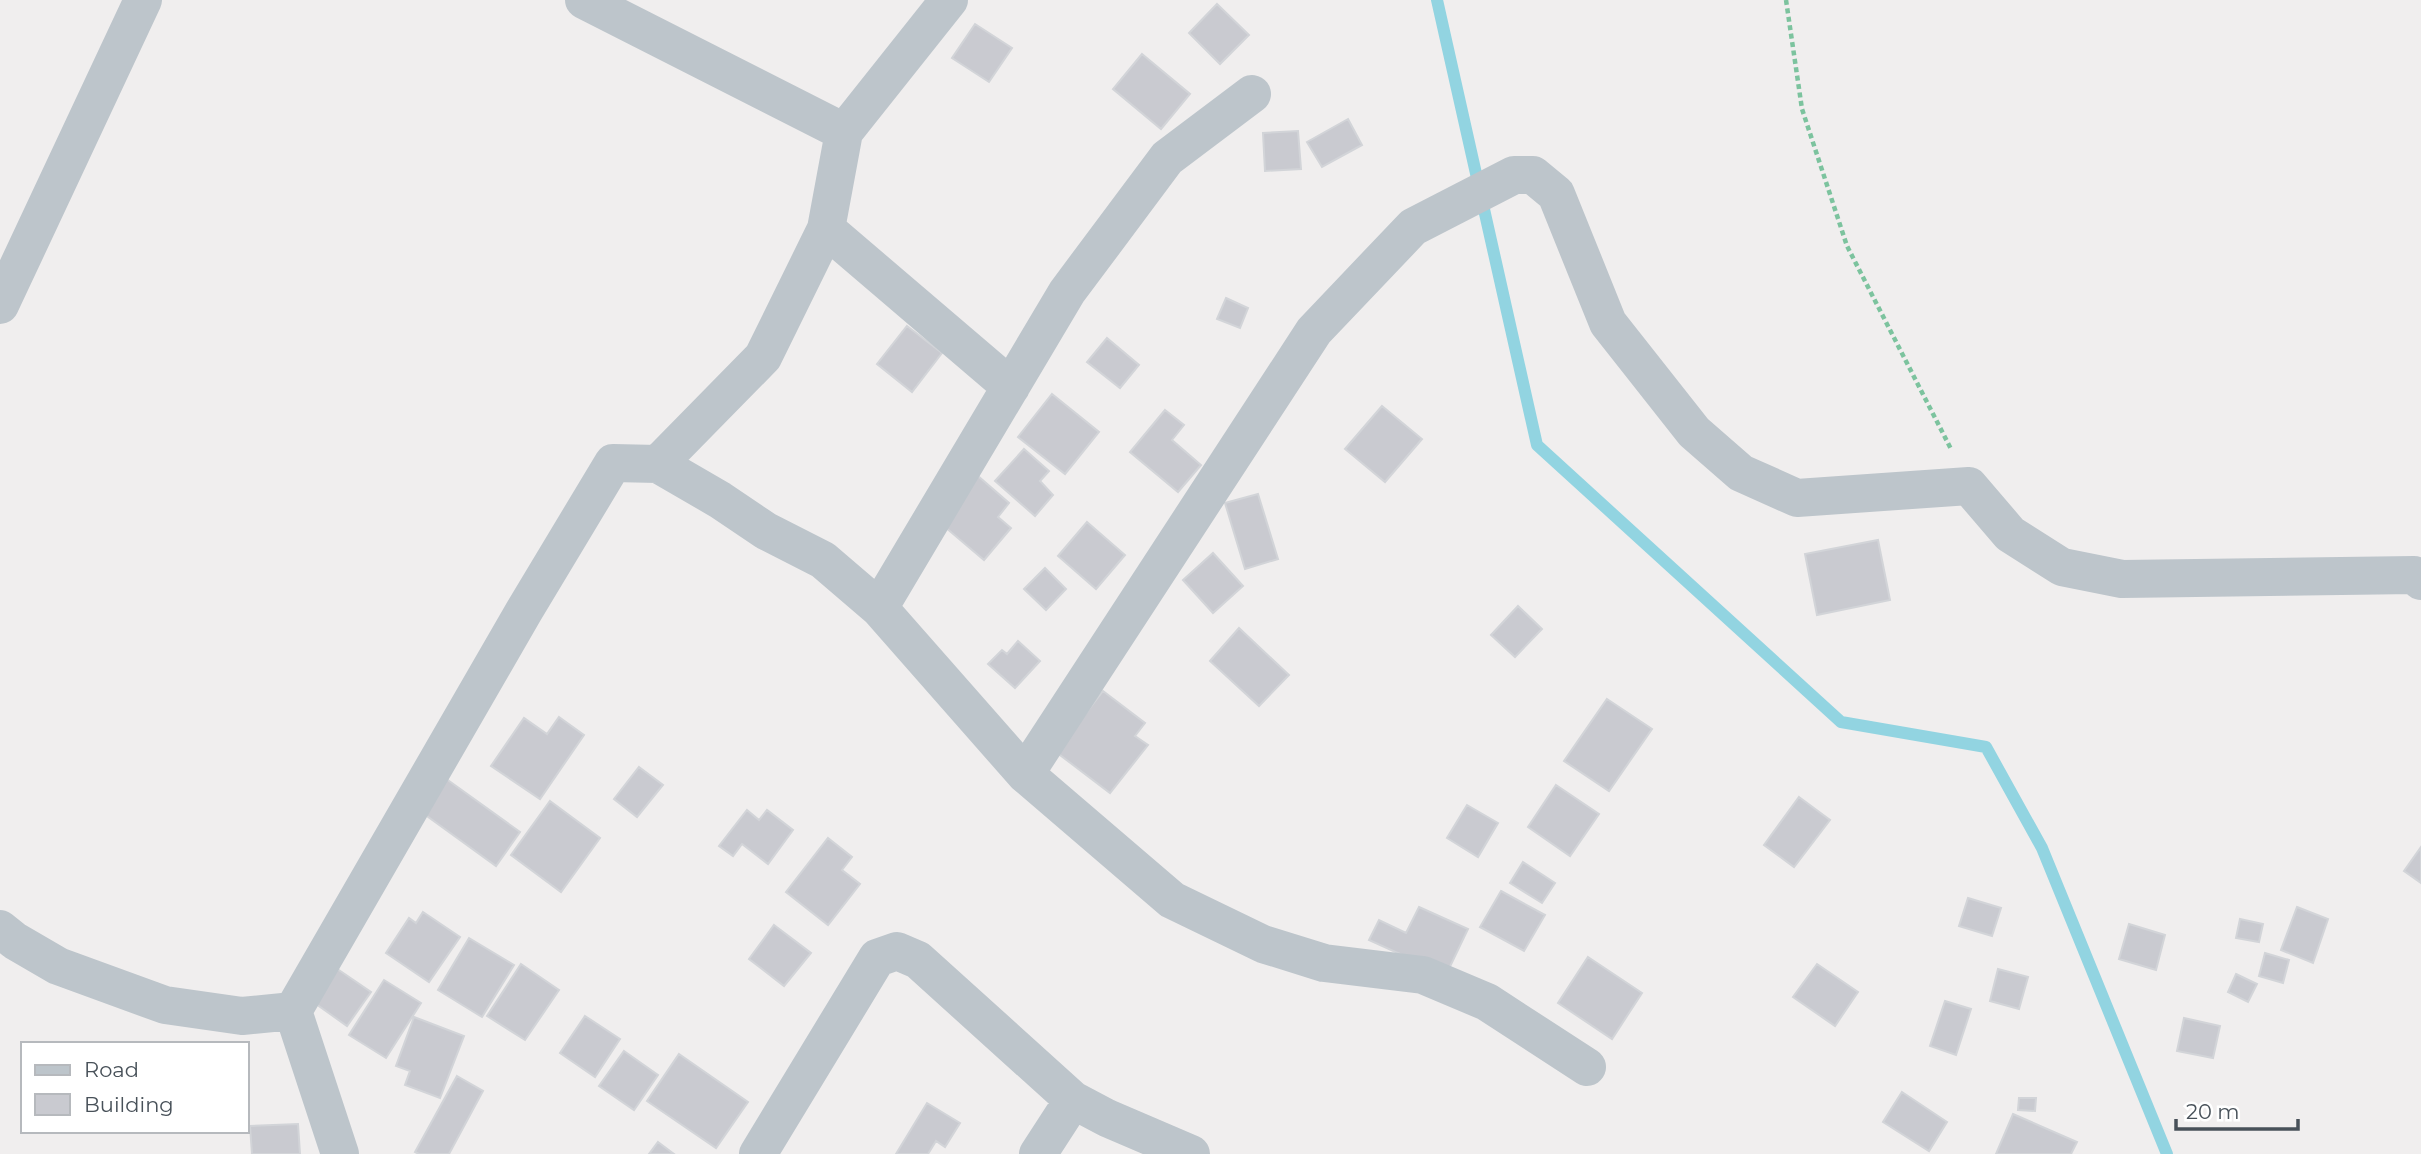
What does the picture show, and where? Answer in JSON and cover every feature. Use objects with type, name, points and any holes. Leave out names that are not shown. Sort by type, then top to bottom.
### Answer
[{"type":"street","points":[[0,305],[143,0]]},
{"type":"street","points":[[584,0],[845,132]]},
{"type":"street","points":[[658,464],[763,357],[826,229],[845,132],[949,0]]},
{"type":"street","points":[[879,608],[1067,292],[1167,158],[1252,94]]},
{"type":"street","points":[[1025,774],[1314,331],[1413,227],[1514,175],[1533,175],[1556,194],[1608,323],[1695,432],[1741,473],[1797,498],[1969,486],[2010,534],[2062,567],[2122,579],[2414,575],[2421,581]]},
{"type":"street","points":[[826,229],[1011,387]]},
{"type":"street","points":[[340,1154],[293,1011],[524,611],[613,463],[658,464],[766,531],[823,560],[879,608],[1025,774],[1172,900],[1264,944],[1324,963],[1423,975],[1487,1002],[1587,1067]]},
{"type":"street","points":[[0,929],[15,942],[58,965],[165,1005],[242,1016],[293,1011]]},
{"type":"street","points":[[758,1154],[877,958],[897,951],[918,960],[1073,1100],[1107,1118],[1191,1154]]},
{"type":"street","points":[[1038,1154],[1073,1100]]},
{"type":"path","points":[[1786,0],[1802,109],[1847,246],[1969,486]]},
{"type":"building","points":[[1217,4],[1249,35],[1220,64],[1189,33]]},
{"type":"building","points":[[975,24],[1012,48],[989,82],[952,58]]},
{"type":"building","points":[[1142,54],[1190,94],[1161,129],[1113,89]]},
{"type":"building","points":[[1348,119],[1362,145],[1322,167],[1307,142]]},
{"type":"building","points":[[1298,131],[1301,169],[1265,171],[1263,133]]},
{"type":"building","points":[[1226,298],[1248,308],[1240,328],[1217,319]]},
{"type":"building","points":[[907,326],[942,353],[912,392],[877,364]]},
{"type":"building","points":[[1107,338],[1139,365],[1120,388],[1087,362]]},
{"type":"building","points":[[1052,394],[1099,432],[1065,474],[1018,437]]},
{"type":"building","points":[[1382,406],[1422,439],[1385,482],[1345,449]]},
{"type":"building","points":[[1165,410],[1184,425],[1172,440],[1201,465],[1178,492],[1130,452]]},
{"type":"building","points":[[1024,449],[1049,471],[1040,481],[1053,495],[1035,516],[995,481]]},
{"type":"building","points":[[978,476],[1009,503],[998,517],[1011,528],[984,560],[939,522]]},
{"type":"building","points":[[1258,494],[1278,559],[1245,569],[1225,503]]},
{"type":"building","points":[[1087,522],[1125,555],[1096,589],[1058,556]]},
{"type":"building","points":[[1878,540],[1890,600],[1817,615],[1805,554]]},
{"type":"building","points":[[1213,553],[1243,586],[1213,613],[1183,580]]},
{"type":"building","points":[[1045,568],[1066,589],[1046,610],[1024,589]]},
{"type":"building","points":[[1518,606],[1542,629],[1515,657],[1491,635]]},
{"type":"building","points":[[1239,628],[1289,675],[1259,706],[1210,661]]},
{"type":"building","points":[[1018,641],[1040,661],[1015,688],[988,664],[1002,650],[1007,654]]},
{"type":"building","points":[[1103,691],[1145,723],[1135,736],[1148,745],[1110,793],[1056,752]]},
{"type":"building","points":[[1607,699],[1652,729],[1609,791],[1564,761]]},
{"type":"building","points":[[559,717],[584,735],[540,799],[491,766],[524,718],[547,734]]},
{"type":"building","points":[[639,767],[663,785],[637,817],[614,799]]},
{"type":"building","points":[[445,778],[520,832],[496,866],[420,811]]},
{"type":"building","points":[[1556,785],[1599,814],[1570,856],[1528,827]]},
{"type":"building","points":[[1799,797],[1830,820],[1794,867],[1764,845]]},
{"type":"building","points":[[550,801],[600,838],[561,892],[511,855]]},
{"type":"building","points":[[1467,805],[1498,823],[1478,857],[1447,838]]},
{"type":"building","points":[[747,810],[759,820],[767,810],[793,830],[768,864],[742,844],[733,856],[719,846]]},
{"type":"building","points":[[828,838],[852,857],[842,870],[860,884],[828,925],[786,892]]},
{"type":"building","points":[[2421,847],[2421,883],[2404,871]]},
{"type":"building","points":[[1523,862],[1555,883],[1542,903],[1510,883]]},
{"type":"building","points":[[1501,891],[1545,915],[1524,951],[1480,927]]},
{"type":"building","points":[[1968,898],[2001,908],[1992,936],[1959,926]]},
{"type":"building","points":[[1419,907],[1468,929],[1446,975],[1369,940],[1379,920],[1406,933]]},
{"type":"building","points":[[2297,907],[2328,919],[2313,963],[2281,950]]},
{"type":"building","points":[[423,912],[460,937],[429,982],[386,953],[409,918],[416,923]]},
{"type":"building","points":[[2240,919],[2263,924],[2259,942],[2236,938]]},
{"type":"building","points":[[2129,924],[2165,935],[2156,970],[2119,959]]},
{"type":"building","points":[[774,925],[811,953],[784,986],[749,959]]},
{"type":"building","points":[[469,938],[514,965],[482,1017],[438,990]]},
{"type":"building","points":[[2265,953],[2289,960],[2283,983],[2259,976]]},
{"type":"building","points":[[1588,957],[1642,993],[1612,1039],[1558,1003]]},
{"type":"building","points":[[521,964],[559,990],[525,1040],[487,1016]]},
{"type":"building","points":[[1817,964],[1858,992],[1835,1026],[1793,997]]},
{"type":"building","points":[[333,966],[371,992],[347,1026],[309,999]]},
{"type":"building","points":[[1998,969],[2028,977],[2019,1009],[1990,1001]]},
{"type":"building","points":[[2236,974],[2257,984],[2248,1002],[2228,992]]},
{"type":"building","points":[[384,980],[421,1003],[386,1058],[349,1035]]},
{"type":"building","points":[[1945,1001],[1971,1009],[1956,1055],[1930,1046]]},
{"type":"building","points":[[585,1016],[620,1039],[595,1077],[560,1053]]},
{"type":"building","points":[[414,1017],[464,1036],[440,1098],[405,1085],[410,1071],[396,1066]]},
{"type":"building","points":[[2184,1018],[2220,1026],[2213,1058],[2177,1051]]},
{"type":"building","points":[[624,1051],[658,1075],[634,1110],[599,1086]]},
{"type":"building","points":[[679,1054],[748,1102],[716,1148],[647,1101]]},
{"type":"building","points":[[457,1076],[483,1091],[449,1154],[415,1152]]},
{"type":"building","points":[[1902,1092],[1947,1122],[1929,1151],[1883,1122]]},
{"type":"building","points":[[2019,1098],[2036,1098],[2035,1111],[2018,1110]]},
{"type":"building","points":[[927,1103],[960,1123],[945,1147],[936,1141],[928,1154],[896,1154]]},
{"type":"building","points":[[2013,1114],[2077,1142],[2071,1154],[1996,1154]]},
{"type":"building","points":[[298,1124],[300,1154],[252,1154],[250,1126]]},
{"type":"building","points":[[658,1142],[674,1154],[649,1154]]},
{"type":"waterway","points":[[1437,0],[1537,445],[1841,722],[1986,747],[2042,848],[2167,1154]]}]
